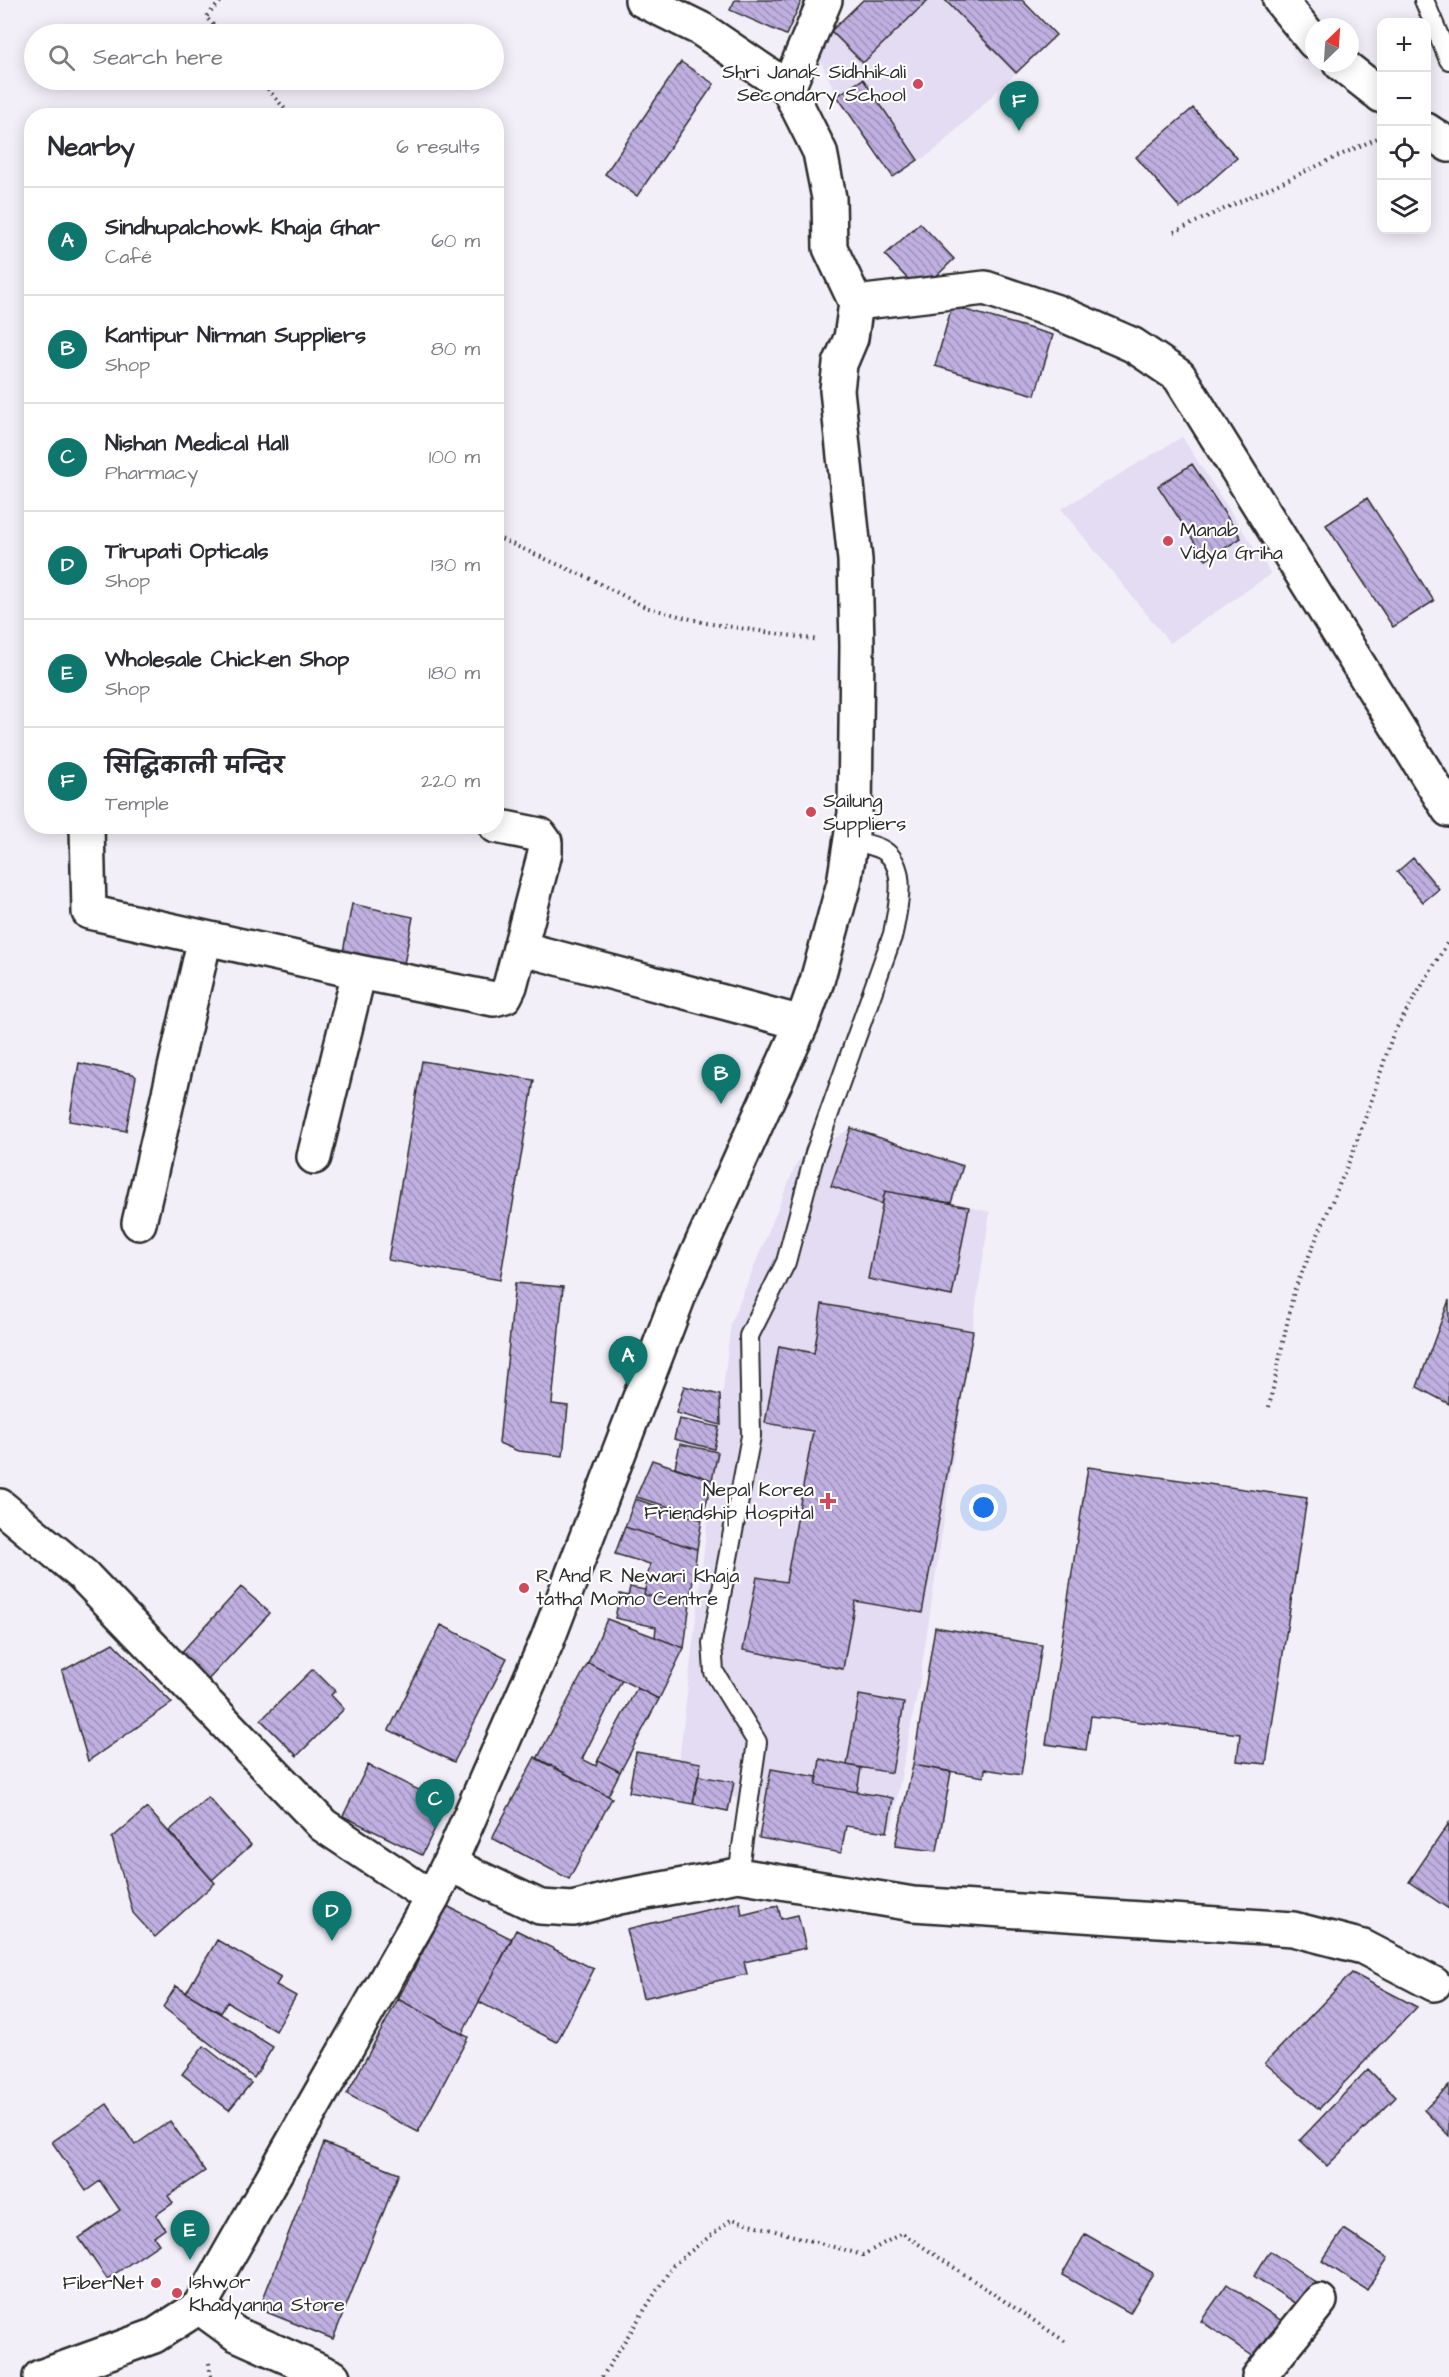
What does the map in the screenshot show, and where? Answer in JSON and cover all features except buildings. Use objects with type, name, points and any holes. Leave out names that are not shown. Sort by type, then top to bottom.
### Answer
[{"type":"street","points":[[40,2377],[153,2336],[199,2307],[432,1898],[547,1641],[681,1290],[802,1023],[817,981],[844,883],[855,813],[857,646],[855,560],[837,390],[840,364],[851,338],[856,303],[830,248],[829,198],[820,152],[788,88],[701,29],[642,0]]},
{"type":"street","points":[[788,88],[825,0]]},
{"type":"street","points":[[1280,0],[1305,31]]},
{"type":"street","points":[[1351,72],[1377,92]]},
{"type":"street","points":[[1431,133],[1449,145]]},
{"type":"street","points":[[856,303],[985,288],[1057,312],[1133,345],[1179,376],[1449,810]]},
{"type":"street","points":[[87,834],[89,912],[359,972],[494,999],[505,996],[510,986],[545,853],[545,842],[540,835],[504,828]]},
{"type":"street","points":[[139,1223],[204,938]]},
{"type":"street","points":[[520,948],[802,1023]]},
{"type":"street","points":[[314,1157],[359,972]]},
{"type":"street","points":[[0,1506],[83,1575],[323,1825],[432,1898]]},
{"type":"street","points":[[449,1864],[540,1907],[573,1909],[619,1897],[738,1875],[913,1904],[1293,1929],[1364,1947],[1434,1984]]},
{"type":"street","points":[[1259,2377],[1320,2301]]},
{"type":"street","points":[[199,2307],[236,2334],[333,2377]]},
{"type":"lane","points":[[1424,0],[1449,60]]},
{"type":"lane","points":[[738,1875],[757,1742],[714,1672],[712,1643],[751,1436],[749,1336],[786,1262],[815,1153],[893,934],[899,897],[900,875],[893,859],[882,850],[851,840]]},
{"type":"path","points":[[212,24],[206,17],[222,0]]},
{"type":"path","points":[[269,90],[284,108]]},
{"type":"path","points":[[1174,232],[1377,138]]},
{"type":"path","points":[[504,541],[593,580],[645,607],[706,623],[857,646]]},
{"type":"path","points":[[1269,1407],[1294,1291],[1351,1157],[1393,1034],[1449,940]]},
{"type":"path","points":[[602,2377],[673,2265],[732,2219],[863,2255],[902,2234],[1066,2342]]},
{"type":"shaded area","name":"Shri Janak Sidhhikali Secondary School","points":[[863,0],[1022,0],[1056,35],[934,151],[893,177],[837,96],[817,53],[831,31]]},
{"type":"shaded area","name":"Manab Vidya Griha","points":[[1182,437],[1271,574],[1170,643],[1061,509]]},
{"type":"shaded area","name":"Nepal Korea Friendship Hospital","points":[[851,1128],[963,1166],[951,1203],[990,1212],[920,1679],[891,1828],[676,1786],[731,1323],[797,1162]]},
{"type":"place","name":"Shri Janak Sidhhikali Secondary School","points":[[918,84]]},
{"type":"place","name":"सिद्धिकाली मन्दिर","points":[[1019,131]]},
{"type":"place","name":"Manab Vidya Griha","points":[[1168,541]]},
{"type":"place","name":"Sailung Suppliers","points":[[811,812]]},
{"type":"place","name":"Kantipur Nirman Suppliers","points":[[721,1104]]},
{"type":"place","name":"Sindhupalchowk Khaja Ghar","points":[[628,1386]]},
{"type":"place","name":"Nepal Korea Friendship Hospital","points":[[828,1501]]},
{"type":"place","name":"R And R Newari Khaja tatha Momo Centre","points":[[524,1588]]},
{"type":"place","name":"Nishan Medical Hall","points":[[435,1829]]},
{"type":"place","name":"Tirupati Opticals","points":[[332,1941]]},
{"type":"place","name":"Wholesale Chicken Shop","points":[[190,2260]]},
{"type":"place","name":"FiberNet","points":[[156,2283]]},
{"type":"place","name":"Ishwor Khadyanna Store","points":[[177,2293]]}]
